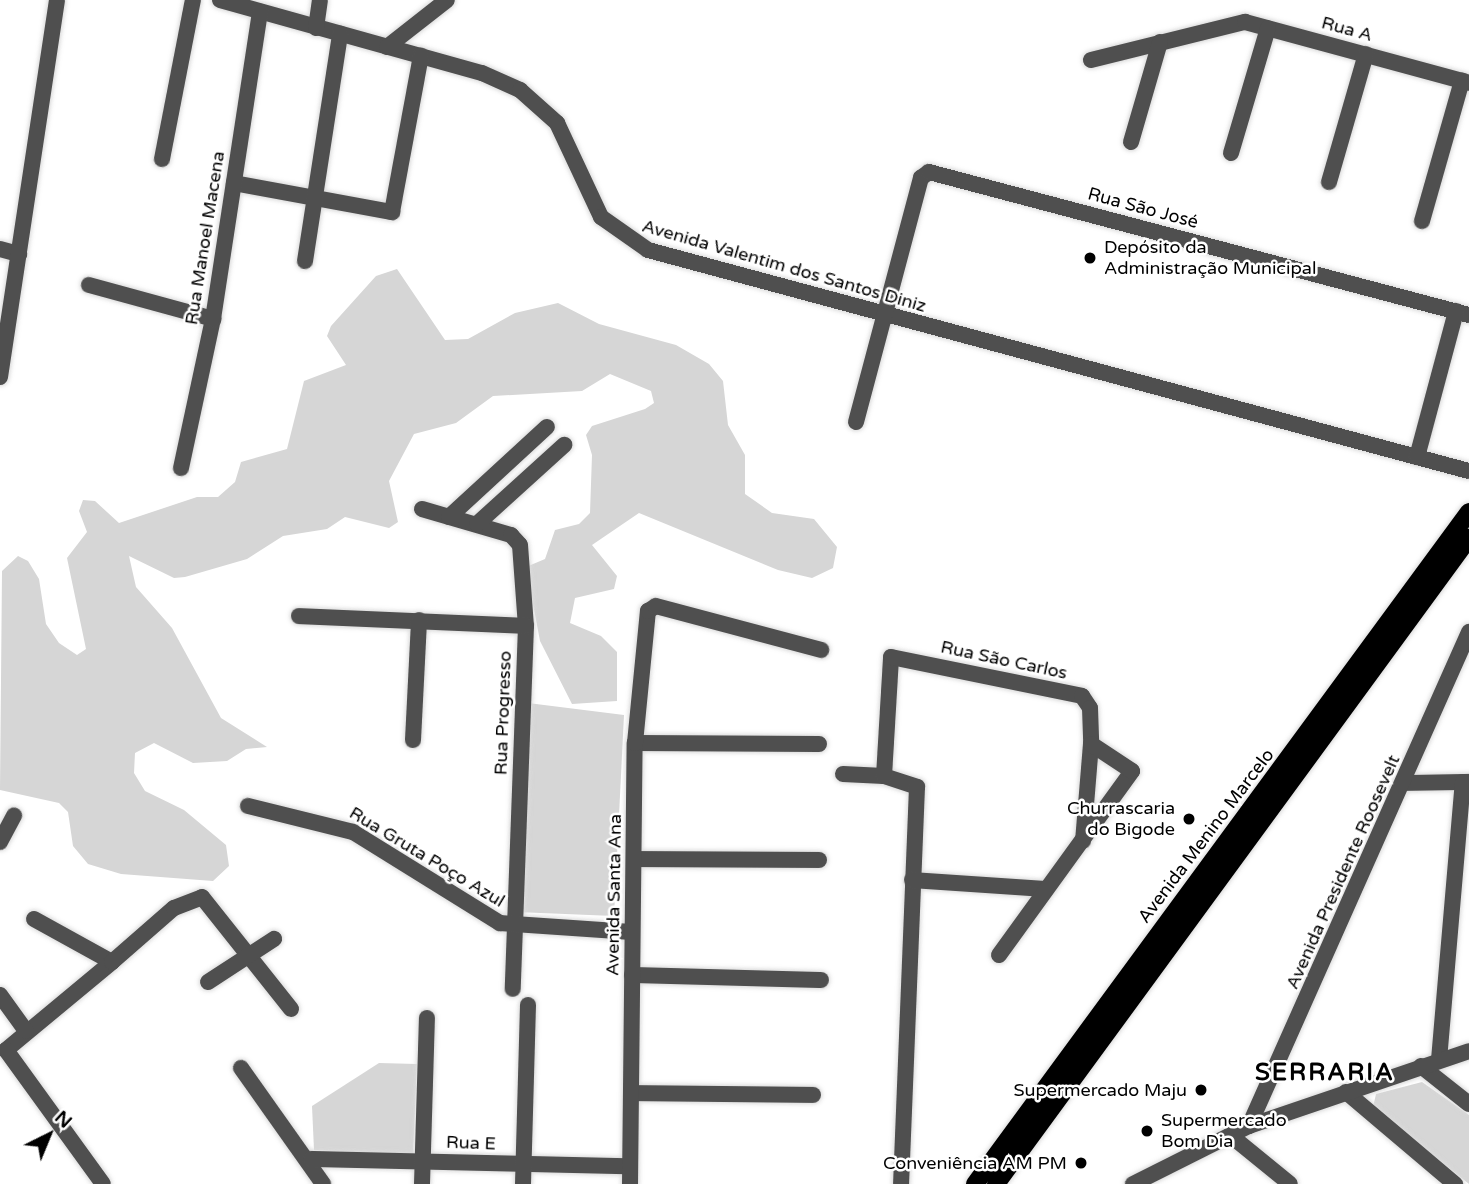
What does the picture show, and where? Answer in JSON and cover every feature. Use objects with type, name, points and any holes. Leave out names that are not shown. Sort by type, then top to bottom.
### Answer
[{"type":"main road","name":"Avenida Menino Marcelo","points":[[975,1184],[1469,512]]},
{"type":"main road","name":"Avenida Menino Marcelo","points":[[996,1184],[1469,538]]},
{"type":"street","points":[[0,377],[3,341],[19,254],[57,0]]},
{"type":"street","points":[[162,159],[193,0]]},
{"type":"street","name":"Avenida Valentim dos Santos Diniz","points":[[220,0],[502,80],[542,107],[564,133],[601,217],[623,238],[887,317],[1006,344],[1161,399],[1469,471]]},
{"type":"street","points":[[316,28],[320,0]]},
{"type":"street","points":[[387,47],[447,0]]},
{"type":"street","name":"Rua Manoel Macena","points":[[181,468],[213,319],[260,12]]},
{"type":"street","name":"Rua A","points":[[1091,60],[1227,23],[1268,28],[1465,82]]},
{"type":"street","points":[[1231,153],[1268,28]]},
{"type":"street","points":[[305,261],[317,199],[340,34]]},
{"type":"street","points":[[1131,142],[1160,42]]},
{"type":"street","points":[[1329,182],[1366,54]]},
{"type":"street","points":[[234,183],[393,212],[421,56]]},
{"type":"street","points":[[1423,221],[1465,82]]},
{"type":"street","name":"Rua São José","points":[[887,317],[921,178],[929,172],[1463,313]]},
{"type":"street","points":[[0,249],[19,254]]},
{"type":"street","points":[[89,285],[213,319]]},
{"type":"street","points":[[1417,457],[1463,313]]},
{"type":"street","points":[[856,422],[887,317]]},
{"type":"street","points":[[449,517],[547,427]]},
{"type":"street","points":[[477,524],[564,445]]},
{"type":"street","name":"Rua Progresso","points":[[422,509],[477,524],[518,540],[526,626],[513,989]]},
{"type":"street","name":"Avenida Santa Ana","points":[[630,1184],[635,743],[651,608],[821,650]]},
{"type":"street","points":[[299,616],[526,626]]},
{"type":"street","points":[[414,740],[419,620]]},
{"type":"street","name":"Avenida Presidente Roosevelt","points":[[1250,1126],[1405,783],[1469,632]]},
{"type":"street","name":"Rua São Carlos","points":[[884,776],[891,657],[1082,696],[1090,708],[1091,744],[1083,841]]},
{"type":"street","points":[[635,743],[819,744]]},
{"type":"street","points":[[999,955],[1133,768],[1091,744]]},
{"type":"street","points":[[843,774],[884,776],[915,782],[901,1184]]},
{"type":"street","points":[[1405,783],[1466,782],[1440,1060]]},
{"type":"street","name":"Rua Gruta Poço Azul","points":[[248,806],[353,832],[514,926],[631,932]]},
{"type":"street","points":[[0,842],[14,816]]},
{"type":"street","points":[[635,859],[819,860]]},
{"type":"street","points":[[912,880],[1045,889]]},
{"type":"street","points":[[103,1184],[8,1057],[8,1046],[174,908],[202,897],[291,1009]]},
{"type":"street","points":[[33,919],[112,962]]},
{"type":"street","points":[[208,982],[274,939]]},
{"type":"street","points":[[632,975],[821,980]]},
{"type":"street","points":[[0,995],[26,1031]]},
{"type":"street","points":[[523,1184],[528,1005]]},
{"type":"street","points":[[422,1184],[427,1018]]},
{"type":"street","points":[[1133,1184],[1250,1126],[1469,1051]]},
{"type":"street","points":[[1421,1066],[1469,1104]]},
{"type":"street","points":[[242,1068],[311,1159],[323,1184]]},
{"type":"street","points":[[1346,1091],[1455,1184]]},
{"type":"street","points":[[632,1093],[813,1095]]},
{"type":"street","points":[[1230,1135],[1290,1184]]},
{"type":"street","name":"Rua E","points":[[311,1159],[630,1166]]},
{"type":"shaded area","points":[[397,269],[445,340],[468,339],[515,313],[558,303],[599,324],[676,345],[709,364],[723,381],[728,425],[745,455],[745,494],[772,513],[814,519],[837,547],[833,568],[812,578],[778,570],[639,513],[592,545],[617,576],[614,589],[575,598],[570,623],[601,636],[617,652],[617,701],[572,704],[540,641],[526,567],[545,559],[555,530],[579,524],[590,513],[592,455],[586,435],[592,426],[645,409],[654,403],[651,391],[610,374],[582,391],[493,396],[456,423],[414,434],[389,481],[398,522],[389,528],[345,517],[327,529],[283,536],[247,559],[185,577],[174,578],[129,556],[136,587],[172,628],[221,718],[267,747],[246,749],[227,761],[193,763],[154,743],[135,753],[134,773],[145,791],[184,810],[226,845],[229,866],[213,881],[121,874],[88,864],[73,846],[68,812],[59,803],[0,790],[2,571],[18,556],[28,561],[39,579],[46,624],[59,643],[77,655],[86,649],[67,558],[87,532],[79,511],[83,500],[95,501],[119,523],[197,497],[218,497],[235,482],[241,462],[287,449],[304,381],[346,365],[327,336],[331,326],[376,276]]},
{"type":"shaded area","points":[[520,702],[624,715],[614,916],[516,912]]},
{"type":"shaded area","points":[[379,1063],[417,1064],[413,1155],[314,1150],[312,1106]]},
{"type":"shaded area","points":[[1422,1082],[1469,1115],[1469,1184],[1373,1107],[1376,1094]]},
{"type":"place","name":"Depósito da Administração Municipal","points":[[1090,258]]},
{"type":"place","name":"Churrascaria do Bigode","points":[[1189,819]]},
{"type":"place","name":"Supermercado Maju","points":[[1201,1090]]},
{"type":"place","name":"Supermercado Bom Dia","points":[[1147,1131]]},
{"type":"place","name":"Conveniência AM PM","points":[[1081,1163]]},
{"type":"district","name":"SERRARIA","points":[[1325,1073]]}]
